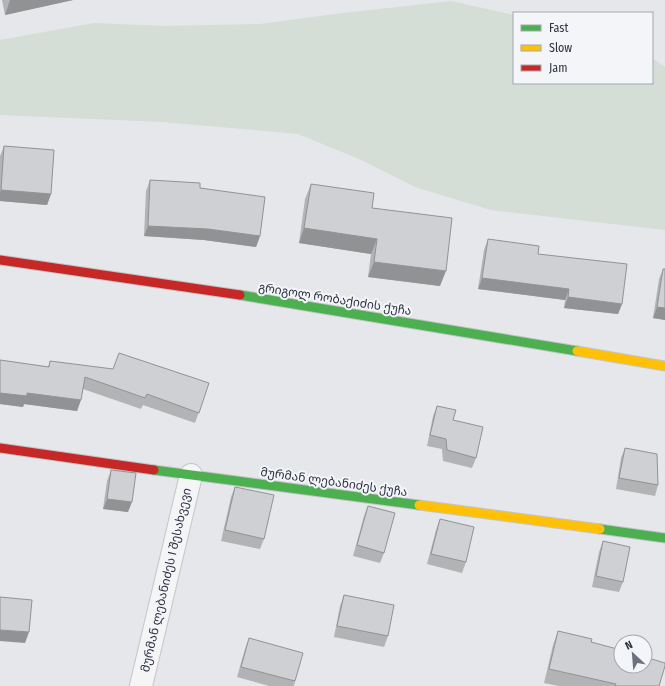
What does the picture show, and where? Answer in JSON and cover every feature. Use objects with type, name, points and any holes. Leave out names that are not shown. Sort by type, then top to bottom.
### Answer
[{"type":"street","name":"გრიგოლ რობაქიძის ქუჩა","points":[[0,260],[211,290],[665,366]]},
{"type":"street","name":"მურმან ლებანიძეს ქუჩა","points":[[0,448],[665,538]]},
{"type":"street","name":"მურმან ლებანიძეს I შესახვევი","points":[[141,686],[191,475]]},
{"type":"shaded area","points":[[451,1],[513,15],[513,84],[653,84],[653,59],[665,67],[665,230],[491,210],[415,187],[359,159],[298,134],[163,122],[0,115],[0,40],[94,23],[165,26],[260,24]]},
{"type":"building","points":[[4,146],[54,150],[51,194],[1,190]]},
{"type":"building","points":[[150,180],[200,183],[200,188],[265,197],[260,236],[208,229],[148,226]]},
{"type":"building","points":[[311,184],[374,193],[372,208],[452,218],[446,271],[374,262],[377,239],[304,228]]},
{"type":"building","points":[[488,239],[539,246],[538,254],[627,264],[622,304],[568,297],[569,289],[482,278]]},
{"type":"building","points":[[663,269],[665,269],[665,308],[657,307]]},
{"type":"building","points":[[119,353],[209,383],[199,413],[147,394],[145,398],[85,377],[81,400],[27,393],[27,396],[0,393],[0,360],[49,367],[50,361],[113,369]]},
{"type":"building","points":[[437,406],[456,410],[453,420],[483,427],[476,458],[447,450],[446,439],[430,435]]},
{"type":"building","points":[[625,448],[657,454],[658,485],[619,478]]},
{"type":"building","points":[[111,470],[136,473],[132,502],[107,499]]},
{"type":"building","points":[[235,487],[274,495],[264,539],[225,530]]},
{"type":"building","points":[[368,506],[395,513],[384,553],[357,545]]},
{"type":"building","points":[[440,519],[474,527],[466,562],[431,554]]},
{"type":"building","points":[[603,541],[630,547],[623,582],[596,576]]},
{"type":"building","points":[[344,595],[394,605],[388,636],[337,626]]},
{"type":"building","points":[[0,597],[32,600],[29,632],[0,630]]},
{"type":"building","points":[[558,631],[592,639],[591,642],[613,648],[613,674],[653,674],[653,659],[665,663],[659,686],[615,686],[616,684],[549,669]]},
{"type":"building","points":[[249,638],[303,653],[295,681],[241,667]]},
{"type":"traffic: fast","points":[[240,295],[577,351]]},
{"type":"traffic: fast","points":[[154,470],[419,505]]},
{"type":"traffic: fast","points":[[600,529],[665,538]]},
{"type":"traffic: slow","points":[[577,351],[665,366]]},
{"type":"traffic: slow","points":[[419,505],[600,529]]},
{"type":"traffic: jam","points":[[0,260],[240,295]]},
{"type":"traffic: jam","points":[[0,448],[154,470]]}]
